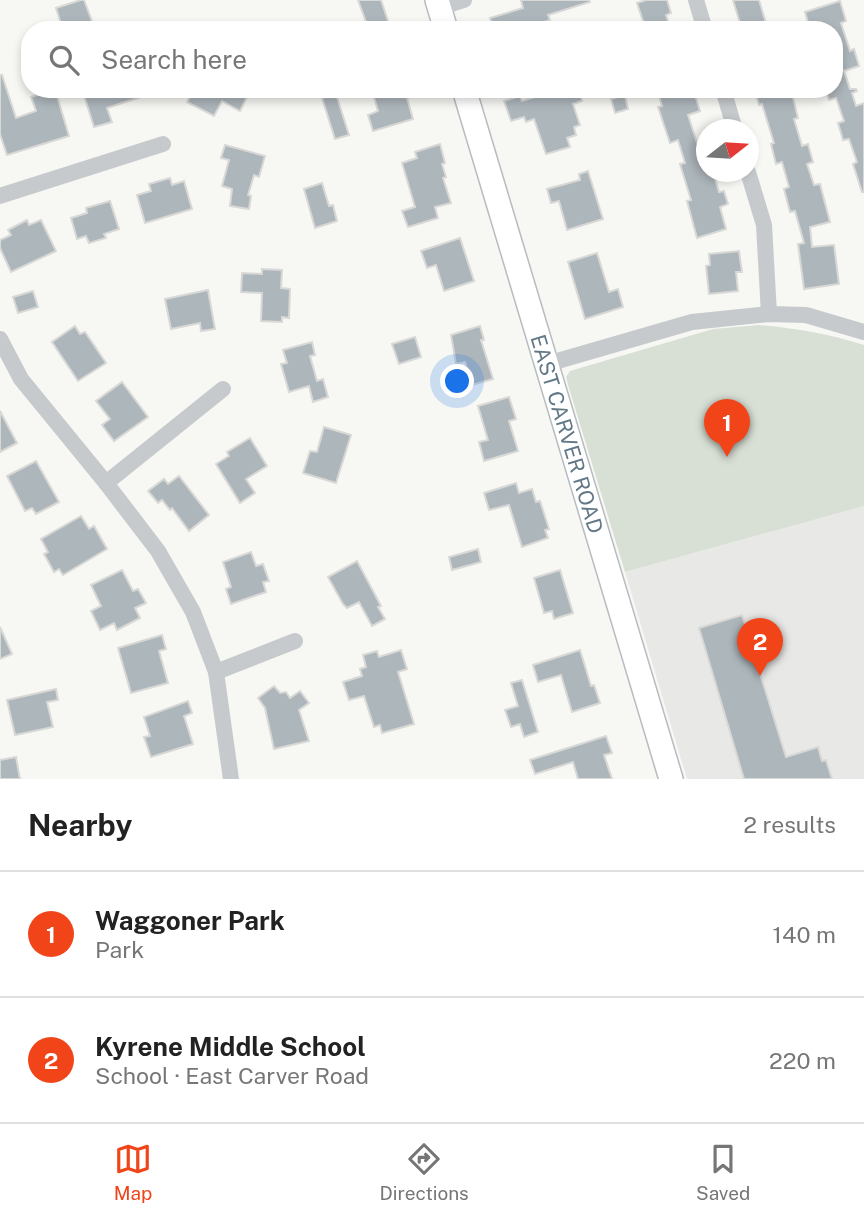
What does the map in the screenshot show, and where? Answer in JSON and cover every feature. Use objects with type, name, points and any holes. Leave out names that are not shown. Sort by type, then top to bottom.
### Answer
[{"type":"street","points":[[441,12],[464,0]]},
{"type":"street","points":[[696,0],[702,21]]},
{"type":"street","name":"EAST CARVER ROAD","points":[[467,98],[671,779]]},
{"type":"street","points":[[726,98],[732,119]]},
{"type":"street","points":[[0,196],[163,144]]},
{"type":"street","points":[[751,182],[764,225],[769,314]]},
{"type":"street","points":[[547,364],[692,321],[769,314],[807,315],[864,332]]},
{"type":"street","points":[[0,339],[21,379],[158,551],[193,612],[216,672],[231,779]]},
{"type":"street","points":[[106,483],[223,389]]},
{"type":"street","points":[[216,672],[295,641]]},
{"type":"shaded area","points":[[759,325],[812,332],[864,345],[864,506],[625,572],[566,377],[570,371],[713,329]]},
{"type":"shaded area","points":[[864,506],[864,779],[687,779],[625,572]]},
{"type":"building","points":[[84,0],[92,21],[60,21],[56,8]]},
{"type":"building","points":[[358,0],[381,0],[388,21],[366,21]]},
{"type":"building","points":[[521,0],[590,2],[548,15],[550,20],[547,21],[491,21],[490,18],[523,8]]},
{"type":"building","points":[[667,0],[671,13],[666,15],[668,21],[643,21],[637,3]]},
{"type":"building","points":[[733,0],[759,0],[765,21],[739,21]]},
{"type":"building","points":[[840,1],[846,21],[808,21],[805,12]]},
{"type":"building","points":[[843,29],[850,51],[854,49],[859,66],[844,71],[850,89],[857,91],[852,93],[856,106],[864,103],[864,192],[853,164],[857,162],[849,139],[843,140],[838,123],[844,121],[836,98],[843,98]]},
{"type":"building","points":[[2,75],[16,118],[36,111],[31,98],[58,98],[69,136],[7,155],[0,134]]},
{"type":"building","points":[[85,98],[138,98],[107,108],[112,122],[94,127]]},
{"type":"building","points":[[189,98],[246,98],[240,111],[222,101],[214,116],[187,102]]},
{"type":"building","points":[[322,98],[337,98],[349,135],[335,139]]},
{"type":"building","points":[[374,98],[407,98],[413,119],[373,131],[368,115],[378,111]]},
{"type":"building","points":[[521,98],[522,101],[532,98],[581,98],[582,101],[573,104],[580,125],[574,127],[576,135],[567,138],[570,147],[546,154],[534,119],[526,122],[524,117],[511,121],[504,101]]},
{"type":"building","points":[[626,98],[628,109],[615,113],[611,99]]},
{"type":"building","points":[[660,98],[696,98],[700,111],[688,115],[696,140],[696,182],[716,182],[719,192],[724,191],[728,204],[720,207],[726,229],[697,238],[687,201],[691,200],[680,164],[685,163],[678,140],[670,143],[658,107],[662,106]]},
{"type":"building","points":[[757,98],[793,98],[798,118],[794,119],[802,146],[808,144],[813,162],[807,164],[814,185],[820,184],[830,222],[810,227],[812,247],[834,245],[839,284],[804,289],[798,244],[804,243],[795,211],[790,212],[784,189],[789,187],[782,162],[776,164],[771,144],[774,143],[762,104],[759,105]]},
{"type":"building","points":[[440,144],[445,163],[442,164],[446,177],[443,178],[451,203],[435,207],[438,218],[408,227],[402,211],[415,207],[402,163],[417,158],[415,152]]},
{"type":"building","points":[[225,145],[265,156],[259,177],[254,175],[248,195],[251,196],[249,209],[230,206],[232,189],[222,186],[229,160],[221,158]]},
{"type":"building","points":[[588,171],[603,219],[567,230],[559,201],[551,203],[547,189],[580,180],[579,174]]},
{"type":"building","points":[[170,178],[172,185],[184,181],[192,209],[145,223],[137,195],[151,191],[149,184]]},
{"type":"building","points":[[322,183],[329,206],[333,205],[337,221],[315,228],[304,189]]},
{"type":"building","points":[[110,201],[119,229],[104,234],[106,238],[89,243],[86,236],[77,239],[71,218],[87,213],[86,208]]},
{"type":"building","points":[[27,220],[29,225],[41,220],[56,251],[11,272],[0,248],[0,240],[11,235],[8,230]]},
{"type":"building","points":[[460,238],[474,281],[444,291],[436,265],[427,268],[421,251]]},
{"type":"building","points":[[739,251],[742,272],[736,272],[738,291],[709,294],[706,266],[710,265],[709,254]]},
{"type":"building","points":[[597,253],[609,292],[618,289],[623,307],[585,319],[568,262]]},
{"type":"building","points":[[262,269],[282,270],[281,288],[290,289],[289,318],[282,317],[282,322],[261,321],[262,293],[241,292],[242,273],[262,274]]},
{"type":"building","points":[[208,290],[215,329],[201,331],[200,323],[171,329],[165,299]]},
{"type":"building","points":[[33,291],[38,307],[18,313],[13,297]]},
{"type":"building","points":[[75,326],[80,334],[85,332],[106,363],[78,381],[52,342]]},
{"type":"building","points":[[480,326],[484,340],[481,340],[493,379],[472,385],[465,362],[456,364],[451,335]]},
{"type":"building","points":[[415,337],[421,357],[399,364],[392,344]]},
{"type":"building","points":[[312,342],[315,355],[310,356],[317,381],[323,379],[328,397],[313,402],[309,386],[289,392],[281,364],[287,363],[283,350]]},
{"type":"building","points":[[122,382],[148,417],[114,441],[102,425],[110,419],[96,401]]},
{"type":"building","points":[[509,397],[516,419],[509,421],[518,451],[484,461],[479,442],[488,440],[478,406]]},
{"type":"building","points":[[0,411],[17,443],[0,452]]},
{"type":"building","points":[[324,427],[351,435],[336,483],[303,473],[310,451],[317,452]]},
{"type":"building","points":[[250,438],[267,466],[246,479],[255,493],[240,503],[216,464],[229,456],[227,452]]},
{"type":"building","points":[[36,461],[59,502],[36,514],[32,508],[25,511],[7,476]]},
{"type":"building","points":[[179,476],[209,515],[189,531],[172,508],[170,510],[162,500],[158,503],[148,491],[164,479],[168,484]]},
{"type":"building","points":[[516,483],[519,493],[532,489],[536,502],[540,501],[549,529],[545,530],[548,538],[522,547],[509,505],[489,510],[484,493]]},
{"type":"building","points":[[81,516],[89,529],[94,526],[107,549],[63,575],[59,569],[54,572],[44,554],[48,552],[41,539]]},
{"type":"building","points":[[478,549],[481,562],[452,570],[449,557]]},
{"type":"building","points":[[251,552],[256,566],[263,564],[269,581],[263,582],[266,592],[231,604],[226,589],[231,587],[223,562]]},
{"type":"building","points":[[357,561],[385,619],[372,626],[359,602],[347,608],[343,604],[328,577]]},
{"type":"building","points":[[122,570],[133,591],[138,589],[146,603],[135,608],[140,618],[117,630],[114,623],[100,630],[91,611],[101,606],[91,585]]},
{"type":"building","points":[[560,570],[573,613],[554,619],[552,611],[544,613],[534,578]]},
{"type":"building","points":[[742,615],[786,757],[818,747],[822,761],[826,760],[832,779],[744,779],[699,628]]},
{"type":"building","points":[[0,627],[12,654],[0,659]]},
{"type":"building","points":[[162,635],[166,649],[159,651],[168,683],[131,693],[118,648]]},
{"type":"building","points":[[401,650],[407,669],[398,672],[414,724],[382,733],[380,725],[374,727],[364,696],[349,700],[343,682],[362,676],[360,669],[366,667],[363,655],[377,651],[379,657]]},
{"type":"building","points":[[580,650],[591,686],[594,685],[600,703],[572,712],[561,675],[538,682],[533,665]]},
{"type":"building","points":[[522,680],[538,732],[524,737],[520,724],[511,727],[505,710],[518,706],[511,683]]},
{"type":"building","points":[[274,686],[280,693],[286,692],[290,698],[300,691],[309,703],[299,710],[309,741],[274,749],[265,708],[258,698]]},
{"type":"building","points":[[56,689],[58,700],[47,702],[53,727],[15,735],[7,700]]},
{"type":"building","points":[[188,701],[192,713],[184,716],[193,744],[151,757],[144,737],[150,736],[144,717]]},
{"type":"building","points":[[606,736],[612,753],[604,755],[612,779],[578,779],[573,762],[535,774],[530,760]]},
{"type":"building","points":[[16,757],[20,779],[0,779],[0,760]]},
{"type":"place","name":"Waggoner Park","points":[[727,457]]},
{"type":"place","name":"Kyrene Middle School","points":[[760,676]]}]
